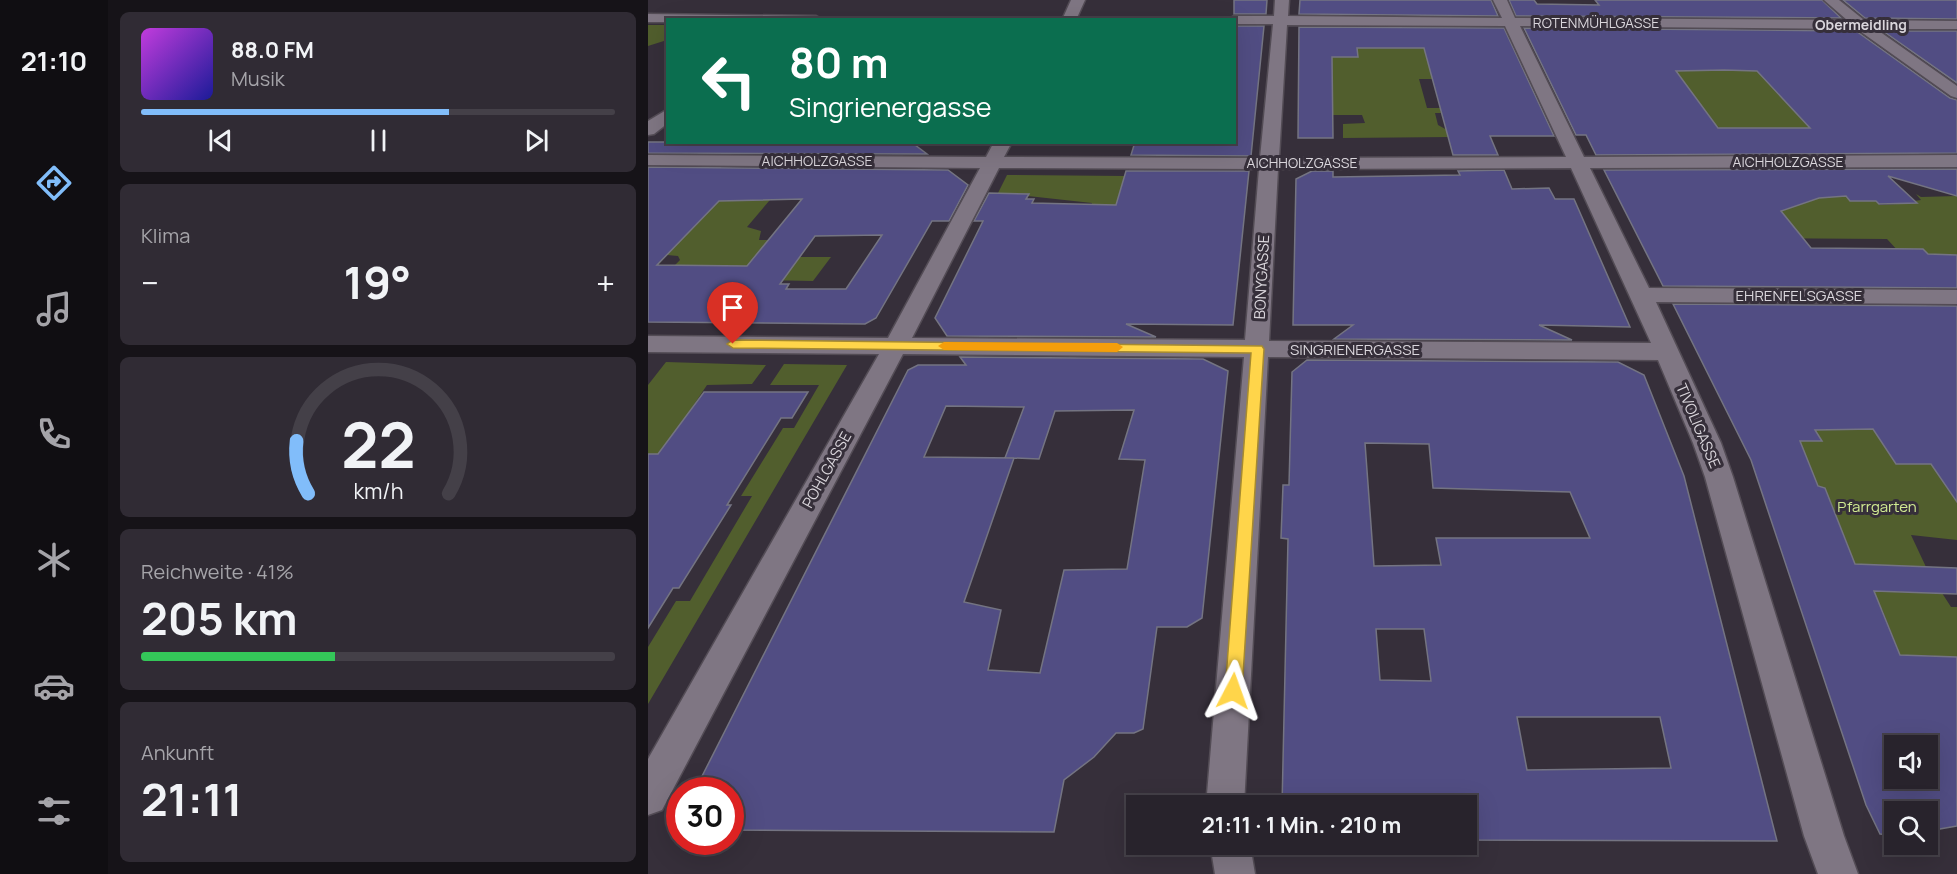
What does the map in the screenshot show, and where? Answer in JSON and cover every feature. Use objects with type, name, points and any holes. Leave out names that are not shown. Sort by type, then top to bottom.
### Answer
[{"type":"street","points":[[1070,18],[1078,0]]},
{"type":"street","name":"BONYGASSE","points":[[1226,795],[1282,0]]},
{"type":"street","points":[[1831,0],[1861,25],[1957,93]]},
{"type":"street","points":[[787,18],[802,6]]},
{"type":"street","name":"ROTENMÜHLGASSE","points":[[1236,21],[1505,11],[1861,25],[1957,25]]},
{"type":"street","name":"TIVOLIGASSE","points":[[1505,11],[1575,162],[1641,295],[1707,443],[1824,836],[1838,874]]},
{"type":"street","points":[[648,18],[666,18]]},
{"type":"street","points":[[648,129],[666,116]]},
{"type":"street","name":"AICHHOLZGASSE","points":[[648,160],[998,152],[1269,164],[1957,161]]},
{"type":"street","name":"POHLGASSE","points":[[648,796],[896,345],[998,152]]},
{"type":"street","name":"EHRENFELSGASSE","points":[[1641,295],[1957,297]]},
{"type":"street","name":"SINGRIENERGASSE","points":[[648,344],[1666,352]]},
{"type":"street","points":[[1232,855],[1235,874]]},
{"type":"green space","points":[[648,25],[666,25],[666,40],[648,46]]},
{"type":"green space","points":[[1428,43],[1462,79],[1419,79],[1427,108],[1440,108],[1441,113],[1435,113],[1438,125],[1449,131],[1451,137],[1343,138],[1343,124],[1365,123],[1362,115],[1332,115],[1331,56],[1343,51],[1344,57],[1357,57],[1357,48],[1400,48]]},
{"type":"green space","points":[[1745,43],[1831,128],[1722,130],[1716,125],[1675,70]]},
{"type":"green space","points":[[1007,175],[1125,176],[1115,207],[1091,207],[1092,203],[1028,196],[1029,194],[998,193]]},
{"type":"green space","points":[[725,194],[775,194],[747,227],[761,231],[759,240],[789,240],[777,257],[831,257],[813,281],[758,280],[712,265],[695,265],[688,272],[669,271],[680,260],[678,256],[667,255]]},
{"type":"green space","points":[[1844,194],[1850,201],[1875,200],[1880,205],[1916,203],[1914,201],[1921,200],[1916,194],[1921,197],[1957,196],[1957,255],[1900,253],[1887,239],[1735,238],[1782,213],[1773,200]]},
{"type":"green space","points":[[648,255],[667,255],[648,276]]},
{"type":"green space","points":[[666,362],[766,365],[752,384],[707,385],[685,418],[668,454],[648,454],[648,385]]},
{"type":"green space","points":[[784,364],[847,365],[648,704],[648,647],[676,601],[690,601],[752,496],[741,496],[783,428],[794,428],[819,385],[770,385]]},
{"type":"green space","name":"Pfarrgarten","points":[[1868,421],[1896,464],[1957,464],[1957,540],[1911,535],[1926,567],[1869,565],[1883,591],[1942,593],[1951,607],[1957,607],[1957,657],[1914,655],[1897,664],[1898,649],[1882,609],[1875,608],[1850,564],[1848,545],[1842,531],[1835,530],[1825,488],[1818,486],[1808,462],[1801,461],[1789,441],[1822,441],[1815,430],[1831,430]]},
{"type":"building","points":[[1234,0],[1267,0],[1266,14],[1234,14]]},
{"type":"building","points":[[1300,0],[1491,0],[1498,16],[1299,14]]},
{"type":"building","points":[[1509,0],[1534,0],[1537,4],[1599,5],[1595,0],[1822,0],[1841,18],[1516,16]]},
{"type":"building","points":[[1843,0],[1957,0],[1957,19],[1865,18]]},
{"type":"building","points":[[1236,26],[1264,26],[1251,156],[1131,155],[1134,144],[1236,144]]},
{"type":"building","points":[[1299,27],[1504,28],[1554,136],[1490,136],[1498,155],[1453,155],[1424,48],[1357,48],[1358,57],[1332,57],[1333,138],[1298,138]]},
{"type":"building","points":[[1524,28],[1856,31],[1950,98],[1957,100],[1957,153],[1596,155],[1586,135],[1576,135]],"holes":[[[1676,71],[1757,71],[1810,128],[1718,128]]]},
{"type":"building","points":[[1883,31],[1957,31],[1957,83]]},
{"type":"building","points":[[648,142],[666,142],[666,144],[914,144],[927,154],[648,153]]},
{"type":"building","points":[[648,167],[948,170],[968,185],[949,221],[932,221],[876,318],[865,324],[648,322]],"holes":[[[802,199],[747,266],[657,265],[719,201]],[[882,235],[846,289],[786,289],[789,284],[780,284],[815,236]]]},
{"type":"building","points":[[1957,169],[1957,196],[1888,176],[1917,203],[1879,204],[1876,201],[1850,201],[1846,196],[1819,198],[1781,211],[1811,248],[1923,249],[1928,254],[1957,255],[1957,288],[1663,286],[1604,170]]},
{"type":"building","points":[[1504,170],[1512,189],[1549,188],[1555,199],[1574,199],[1630,327],[1539,325],[1572,340],[1334,339],[1353,325],[1293,325],[1296,179],[1312,171],[1333,171],[1333,177],[1460,175],[1458,171]]},
{"type":"building","points":[[1126,171],[1249,171],[1233,325],[1126,324],[1156,337],[947,336],[935,318],[983,221],[974,221],[989,193],[1029,194],[1026,199],[1034,199],[1032,203],[1116,205]]},
{"type":"building","points":[[1673,304],[1957,306],[1957,502],[1931,464],[1896,464],[1873,429],[1815,430],[1822,441],[1800,441],[1818,486],[1825,488],[1855,564],[1957,568],[1957,594],[1874,591],[1900,655],[1957,657],[1957,826],[1938,829],[1938,801],[1884,801],[1884,834],[1880,834],[1866,805],[1751,460]]},
{"type":"building","points":[[960,357],[1203,359],[1228,371],[1202,618],[1187,627],[1157,627],[1143,729],[1134,733],[1116,733],[1094,757],[1064,780],[1054,832],[744,830],[744,777],[702,777],[908,370],[918,365],[966,365]],"holes":[[[946,406],[1024,407],[1005,458],[924,457]],[[1134,410],[1119,459],[1145,460],[1127,569],[1064,570],[1040,673],[988,670],[1001,610],[964,602],[1014,458],[1039,459],[1055,411]]]},
{"type":"building","points":[[1307,360],[1618,362],[1644,375],[1684,476],[1777,841],[1477,840],[1477,795],[1282,795],[1288,539],[1281,538],[1283,485],[1289,485],[1292,372]],"holes":[[[1365,443],[1429,444],[1433,488],[1570,492],[1590,538],[1436,538],[1441,565],[1374,566]],[[1376,629],[1424,629],[1431,681],[1380,680]],[[1517,717],[1660,717],[1671,768],[1527,770]]]},
{"type":"building","points":[[704,392],[808,392],[792,418],[781,418],[727,505],[731,505],[679,588],[673,588],[648,628],[648,454],[658,454]]},
{"type":"slow traffic","points":[[944,346],[1117,347]]},
{"type":"district","name":"Obermeidling","points":[[1861,25]]},
{"type":"route","points":[[733,344],[1258,349],[1233,691]]}]
